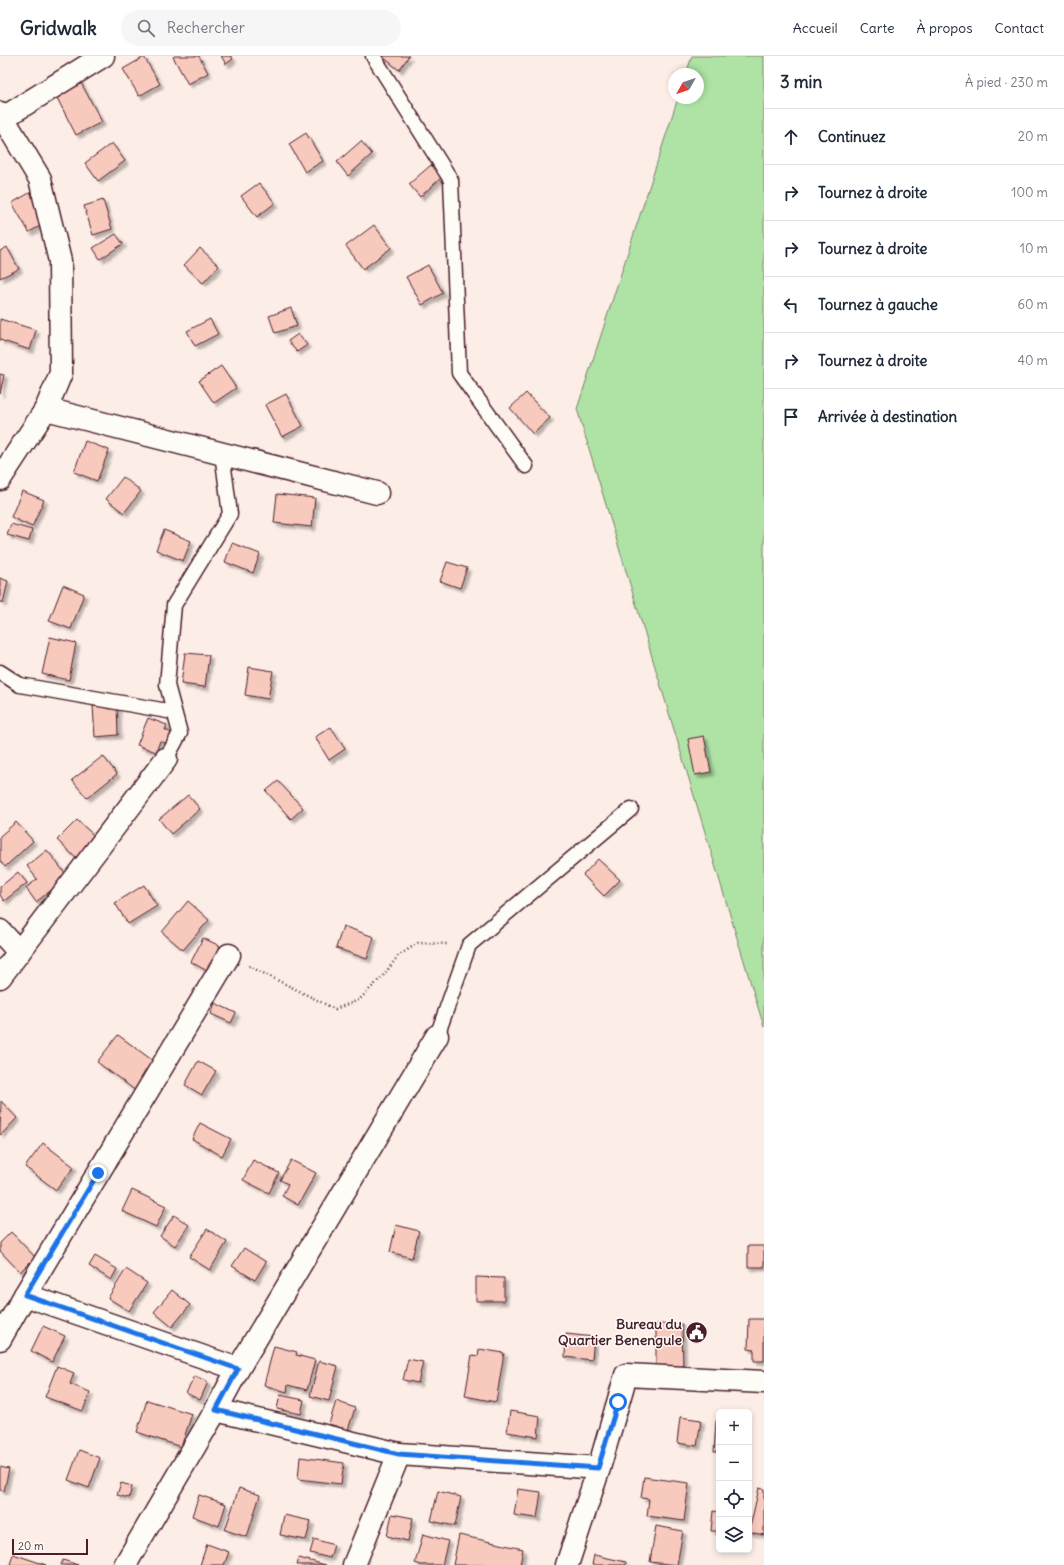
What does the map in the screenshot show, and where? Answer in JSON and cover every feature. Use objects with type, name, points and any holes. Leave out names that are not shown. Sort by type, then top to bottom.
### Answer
[{"type":"street","points":[[0,479],[46,409],[61,373],[60,261],[40,179],[1,116],[103,56]]},
{"type":"street","points":[[46,409],[377,493]]},
{"type":"street","points":[[0,977],[166,759]]},
{"type":"street","points":[[0,931],[19,952]]},
{"type":"street","points":[[0,1339],[229,955]]},
{"type":"street","points":[[125,1565],[216,1410],[238,1369],[437,1036]]},
{"type":"street","points":[[25,1295],[238,1369]]},
{"type":"street","points":[[567,1565],[626,1375],[764,1382]]},
{"type":"street","points":[[216,1410],[399,1454],[598,1468]]},
{"type":"street","points":[[354,1565],[399,1454]]},
{"type":"lane","points":[[373,56],[451,180],[459,373],[526,466]]},
{"type":"lane","points":[[166,759],[180,734],[167,685],[174,605],[230,514],[222,453]]},
{"type":"lane","points":[[0,672],[20,685],[173,712]]},
{"type":"lane","points":[[437,1036],[469,945],[631,808]]},
{"type":"path","points":[[229,955],[335,1009],[359,1000],[383,976],[398,956],[418,943],[469,945]]},
{"type":"green space","points":[[692,56],[764,56],[764,1027],[577,409],[676,104],[704,104],[704,68],[688,68]]},
{"type":"building","points":[[199,56],[208,73],[188,84],[173,57]]},
{"type":"building","points":[[221,56],[231,56],[233,59],[226,64]]},
{"type":"building","points":[[382,56],[409,56],[399,70]]},
{"type":"building","points":[[144,57],[160,84],[139,96],[123,69]]},
{"type":"building","points":[[79,79],[102,122],[76,135],[54,92]]},
{"type":"building","points":[[306,133],[323,161],[305,172],[289,144]]},
{"type":"building","points":[[361,141],[372,154],[348,176],[337,162]]},
{"type":"building","points":[[112,143],[125,161],[98,181],[85,163]]},
{"type":"building","points":[[431,165],[442,177],[420,197],[409,184]]},
{"type":"building","points":[[259,183],[275,203],[257,217],[241,196]]},
{"type":"building","points":[[31,192],[48,222],[29,232],[12,203]]},
{"type":"building","points":[[103,200],[112,229],[93,235],[84,206]]},
{"type":"building","points":[[374,225],[391,248],[363,269],[346,246]]},
{"type":"building","points":[[116,234],[123,244],[100,259],[93,248]]},
{"type":"building","points":[[7,247],[19,269],[0,278],[0,251]]},
{"type":"building","points":[[200,248],[219,266],[203,283],[184,265]]},
{"type":"building","points":[[428,265],[443,293],[422,305],[406,277]]},
{"type":"building","points":[[291,308],[297,326],[275,333],[269,316]]},
{"type":"building","points":[[0,319],[36,330],[30,350],[0,340]]},
{"type":"building","points":[[210,319],[218,334],[195,346],[187,331]]},
{"type":"building","points":[[298,334],[307,345],[297,352],[288,341]]},
{"type":"building","points":[[221,366],[236,388],[214,403],[199,381]]},
{"type":"building","points":[[0,374],[4,375],[0,394]]},
{"type":"building","points":[[526,393],[550,418],[533,434],[510,408]]},
{"type":"building","points":[[286,394],[303,426],[282,437],[265,405]]},
{"type":"building","points":[[85,441],[109,450],[97,481],[74,472]]},
{"type":"building","points":[[123,477],[141,491],[124,513],[106,499]]},
{"type":"building","points":[[22,491],[44,500],[32,527],[11,517]]},
{"type":"building","points":[[277,494],[315,498],[312,527],[274,523]]},
{"type":"building","points":[[11,524],[32,530],[29,541],[7,535]]},
{"type":"building","points":[[164,530],[191,541],[183,561],[156,550]]},
{"type":"building","points":[[232,543],[260,554],[253,573],[225,562]]},
{"type":"building","points":[[447,562],[467,568],[460,588],[440,581]]},
{"type":"building","points":[[0,578],[8,581],[3,603],[0,602]]},
{"type":"building","points":[[63,585],[84,594],[71,629],[49,621]]},
{"type":"building","points":[[50,637],[76,643],[69,680],[42,674]]},
{"type":"building","points":[[185,653],[209,655],[205,687],[181,684]]},
{"type":"building","points":[[249,667],[273,671],[268,699],[245,695]]},
{"type":"building","points":[[117,705],[118,735],[95,737],[93,706]]},
{"type":"building","points":[[148,718],[167,725],[165,730],[172,733],[168,744],[160,741],[156,752],[137,745]]},
{"type":"building","points":[[331,727],[345,749],[329,760],[315,737]]},
{"type":"building","points":[[704,736],[711,772],[695,775],[688,739]]},
{"type":"building","points":[[103,756],[117,774],[87,798],[72,780]]},
{"type":"building","points":[[278,781],[303,808],[291,819],[266,791]]},
{"type":"building","points":[[188,795],[200,809],[171,834],[159,819]]},
{"type":"building","points":[[77,820],[101,842],[81,863],[57,840]]},
{"type":"building","points":[[16,822],[33,841],[5,867],[0,861],[0,836]]},
{"type":"building","points":[[47,850],[68,877],[36,902],[26,888],[37,879],[27,866]]},
{"type":"building","points":[[598,859],[620,880],[604,896],[583,875]]},
{"type":"building","points":[[18,872],[27,883],[4,901],[0,895],[0,887]]},
{"type":"building","points":[[144,885],[157,906],[128,924],[115,903]]},
{"type":"building","points":[[188,901],[209,920],[183,950],[162,932]]},
{"type":"building","points":[[343,926],[374,937],[367,959],[336,948]]},
{"type":"building","points":[[203,938],[220,946],[207,971],[191,962]]},
{"type":"building","points":[[215,1003],[236,1013],[231,1023],[211,1014]]},
{"type":"building","points":[[118,1035],[156,1063],[136,1091],[97,1062]]},
{"type":"building","points":[[198,1061],[216,1071],[202,1095],[185,1085]]},
{"type":"building","points":[[1,1101],[17,1118],[1,1135],[0,1134]]},
{"type":"building","points":[[200,1123],[231,1139],[222,1156],[192,1139]]},
{"type":"building","points":[[43,1143],[74,1167],[56,1190],[25,1167]]},
{"type":"building","points":[[253,1160],[279,1173],[269,1193],[243,1180]]},
{"type":"building","points":[[291,1160],[316,1173],[298,1205],[282,1196],[288,1184],[280,1180]]},
{"type":"building","points":[[132,1190],[166,1206],[156,1227],[122,1211]]},
{"type":"building","points":[[174,1215],[189,1225],[175,1246],[160,1236]]},
{"type":"building","points":[[396,1225],[419,1231],[412,1258],[390,1252]]},
{"type":"building","points":[[207,1229],[227,1242],[210,1270],[189,1257]]},
{"type":"building","points":[[11,1232],[35,1257],[20,1272],[0,1251],[0,1243]]},
{"type":"building","points":[[748,1246],[764,1246],[764,1267],[748,1267]]},
{"type":"building","points":[[244,1248],[266,1262],[255,1280],[232,1266]]},
{"type":"building","points":[[95,1256],[117,1269],[111,1280],[89,1266]]},
{"type":"building","points":[[126,1269],[147,1283],[129,1311],[108,1298]]},
{"type":"building","points":[[476,1277],[504,1278],[504,1301],[476,1301]]},
{"type":"building","points":[[172,1290],[190,1305],[172,1327],[154,1312]]},
{"type":"building","points":[[749,1319],[764,1319],[764,1361],[754,1361],[754,1350],[748,1349]]},
{"type":"building","points":[[656,1324],[682,1324],[683,1369],[656,1369]]},
{"type":"building","points":[[43,1326],[65,1336],[52,1362],[31,1351]]},
{"type":"building","points":[[566,1334],[594,1337],[592,1360],[565,1357]]},
{"type":"building","points":[[274,1346],[297,1352],[296,1355],[315,1360],[307,1390],[288,1385],[287,1392],[264,1385]]},
{"type":"building","points":[[479,1349],[504,1353],[496,1402],[465,1396],[472,1355],[478,1356]]},
{"type":"building","points":[[408,1359],[423,1362],[418,1383],[403,1380]]},
{"type":"building","points":[[319,1361],[338,1366],[329,1401],[310,1396]]},
{"type":"building","points":[[57,1366],[74,1373],[70,1384],[90,1392],[83,1411],[45,1397]]},
{"type":"building","points":[[195,1376],[208,1382],[200,1400],[186,1393]]},
{"type":"building","points":[[280,1395],[304,1400],[301,1414],[277,1409]]},
{"type":"building","points":[[147,1400],[192,1414],[181,1447],[137,1432]]},
{"type":"building","points":[[336,1401],[355,1408],[348,1430],[329,1424]]},
{"type":"building","points":[[510,1411],[540,1416],[538,1437],[507,1432]]},
{"type":"building","points":[[680,1417],[701,1420],[697,1446],[677,1443]]},
{"type":"building","points":[[716,1421],[716,1452],[714,1452]]},
{"type":"building","points":[[79,1450],[100,1458],[89,1488],[68,1480]]},
{"type":"building","points":[[300,1457],[344,1463],[341,1484],[298,1479]]},
{"type":"building","points":[[0,1467],[9,1469],[4,1491],[0,1490]]},
{"type":"building","points":[[644,1477],[689,1483],[684,1521],[647,1516],[649,1499],[641,1498]]},
{"type":"building","points":[[121,1483],[132,1486],[129,1498],[117,1495]]},
{"type":"building","points":[[239,1488],[260,1495],[247,1537],[225,1530]]},
{"type":"building","points":[[759,1488],[764,1489],[764,1535],[752,1533],[752,1519]]},
{"type":"building","points":[[518,1489],[541,1492],[537,1518],[514,1515]]},
{"type":"building","points":[[438,1491],[461,1497],[455,1526],[431,1521]]},
{"type":"building","points":[[199,1495],[226,1504],[219,1526],[192,1516]]},
{"type":"building","points":[[713,1511],[716,1512],[716,1531],[711,1531]]},
{"type":"building","points":[[392,1514],[413,1518],[408,1541],[387,1536]]},
{"type":"building","points":[[284,1515],[311,1521],[306,1540],[280,1535]]},
{"type":"building","points":[[656,1526],[683,1531],[677,1565],[650,1562]]},
{"type":"building","points":[[423,1534],[448,1541],[442,1565],[421,1565],[415,1563]]},
{"type":"building","points":[[459,1535],[523,1549],[520,1565],[453,1565]]},
{"type":"building","points":[[314,1539],[334,1545],[330,1558],[310,1553]]},
{"type":"building","points":[[207,1544],[229,1552],[224,1565],[200,1565]]},
{"type":"building","points":[[13,1554],[46,1565],[10,1565]]},
{"type":"building","points":[[594,1555],[626,1562],[626,1565],[592,1565]]},
{"type":"building","points":[[299,1558],[326,1565],[297,1565]]},
{"type":"building","points":[[63,1560],[78,1565],[61,1565]]},
{"type":"place","name":"Bureau du Quartier Benengule","points":[[697,1332]]},
{"type":"route","points":[[98,1173],[25,1295],[238,1369],[216,1410],[399,1454],[598,1468],[618,1402]]}]
